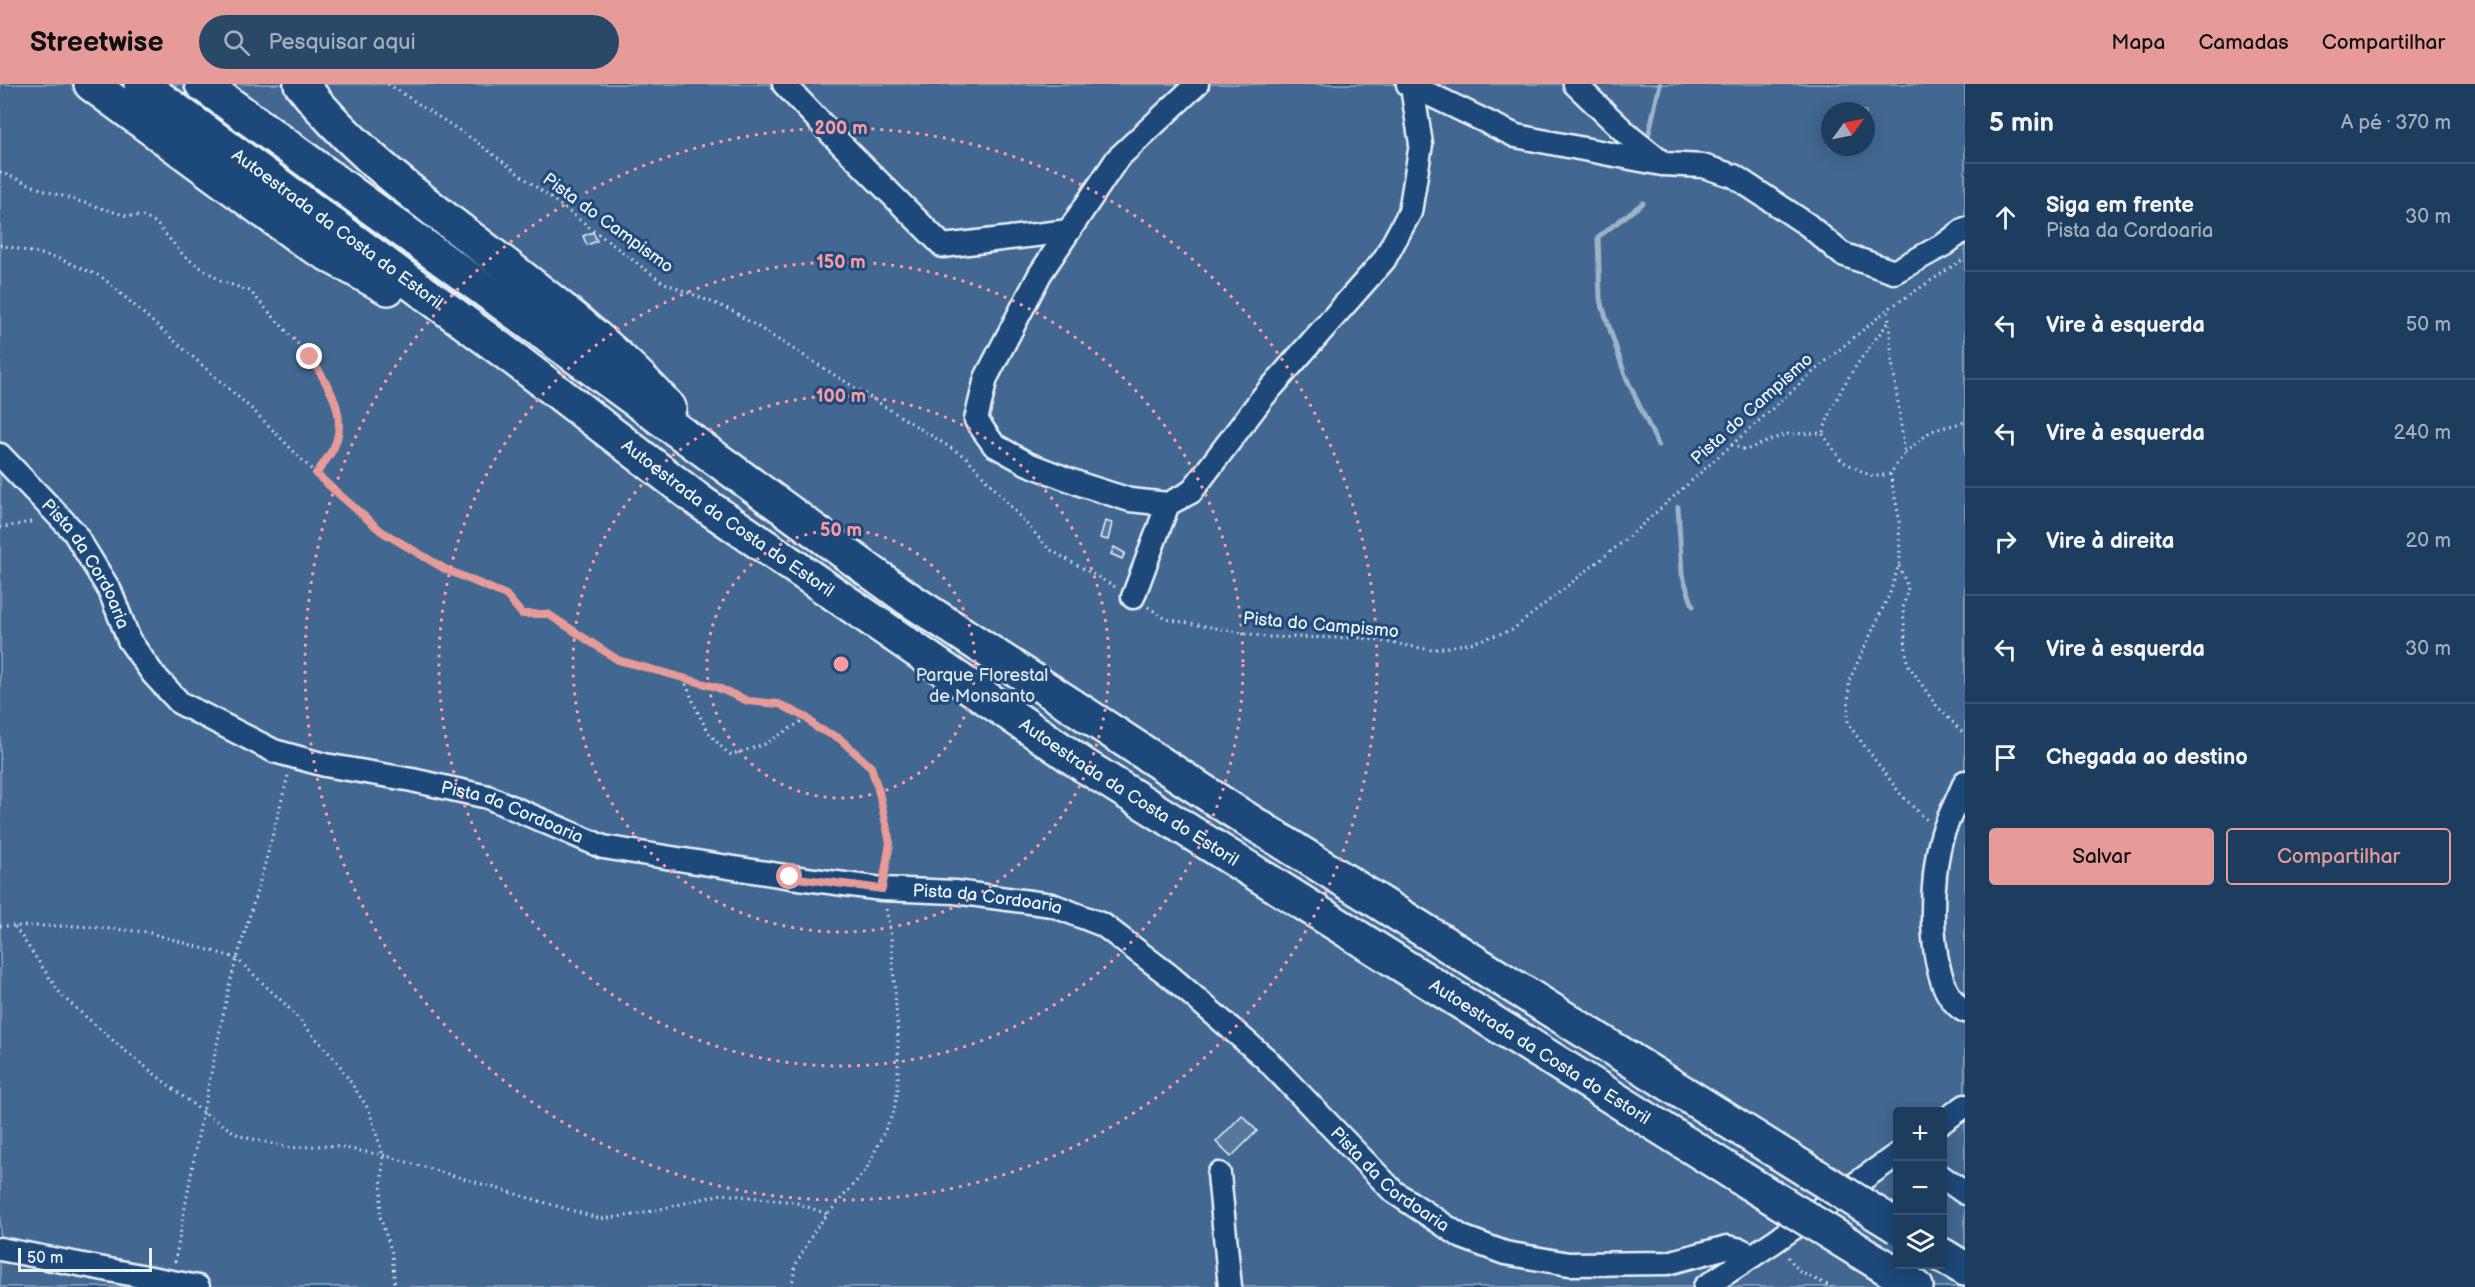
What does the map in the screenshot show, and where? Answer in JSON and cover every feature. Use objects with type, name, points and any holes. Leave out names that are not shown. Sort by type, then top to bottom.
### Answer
[{"type":"highway","points":[[91,84],[306,242],[517,361]]},
{"type":"highway","name":"Autoestrada da Costa do Estoril","points":[[141,84],[517,361],[702,502],[1085,766],[1916,1287]]},
{"type":"highway","name":"Autoestrada da Costa do Estoril","points":[[202,84],[907,598],[1119,737],[1893,1224]]},
{"type":"highway","points":[[240,84],[336,157],[438,256]]},
{"type":"highway","points":[[301,84],[323,113],[374,160],[641,376],[717,460]]},
{"type":"highway","points":[[1947,1258],[1965,1269]]},
{"type":"street","points":[[1197,84],[1117,159],[1040,274],[986,378],[976,420],[994,445],[1028,464],[1130,500],[1168,504],[1191,492],[1263,397],[1384,260],[1410,212],[1421,144],[1410,86]]},
{"type":"street","points":[[1575,84],[1630,137],[1664,164]]},
{"type":"street","points":[[785,85],[944,246],[1069,231]]},
{"type":"street","points":[[1410,86],[1516,136],[1664,164],[1703,166],[1734,176],[1808,225],[1842,254],[1894,272],[1945,244],[1965,229]]},
{"type":"street","name":"Pista da Cordoaria","points":[[0,455],[74,532],[110,591],[129,640],[153,674],[180,703],[274,751],[325,765],[488,796],[603,847],[790,877],[882,889],[955,892],[1052,905],[1103,925],[1170,976],[1266,1058],[1394,1192],[1462,1237],[1505,1253],[1569,1264],[1668,1263],[1727,1247],[1741,1250],[1752,1256]]},
{"type":"street","points":[[1133,597],[1168,504]]},
{"type":"street","points":[[1965,782],[1943,834],[1935,871],[1935,948],[1939,975],[1947,995],[1965,1011]]},
{"type":"street","points":[[1947,1119],[1965,1106]]},
{"type":"street","points":[[1705,1287],[1893,1157]]},
{"type":"street","points":[[1219,1174],[1230,1287]]},
{"type":"street","points":[[1947,1180],[1965,1193]]},
{"type":"street","points":[[0,1249],[198,1287]]},
{"type":"path","name":"Pista do Campismo","points":[[388,84],[474,140],[662,282],[731,310],[967,458],[1049,549],[1133,597],[1166,619],[1266,637],[1362,638],[1432,650],[1471,643],[1512,630],[1624,541],[1821,365],[1888,309],[1965,258]]},
{"type":"path","points":[[0,172],[43,190],[127,216],[142,216],[156,222],[185,257],[221,281],[250,291],[310,357],[334,396],[339,422],[335,446],[316,474]]},
{"type":"path","points":[[0,245],[55,257],[102,277],[254,410],[316,474],[381,531],[445,569],[506,595],[522,614],[548,614],[618,660],[716,687],[748,701],[779,704],[807,718],[817,728],[839,738],[871,767],[890,843],[882,889],[891,936],[898,1035],[898,1090],[894,1111],[866,1170],[816,1228],[795,1266],[792,1287]]},
{"type":"path","points":[[1888,309],[1892,362],[1905,453]]},
{"type":"path","points":[[1822,433],[1833,402],[1846,379],[1889,322]]},
{"type":"path","points":[[1822,433],[1842,461],[1873,477],[1890,474],[1905,453],[1931,431],[1965,422]]},
{"type":"path","points":[[1731,446],[1746,450],[1786,434],[1822,433]]},
{"type":"path","points":[[1890,474],[1899,517],[1899,566],[1890,593],[1849,681],[1848,724],[1902,796],[1943,834]]},
{"type":"path","points":[[0,528],[33,521],[74,532]]},
{"type":"path","points":[[1899,566],[1908,588],[1904,608],[1907,663],[1935,704],[1965,735]]},
{"type":"path","points":[[684,679],[697,711],[716,744],[731,755],[765,744],[807,718]]},
{"type":"path","points":[[172,1281],[199,1131],[236,958],[265,864],[293,756]]},
{"type":"path","points":[[0,926],[77,926],[147,932],[236,958],[286,1005],[338,1063],[369,1110],[383,1155],[380,1217],[392,1253],[394,1287]]},
{"type":"path","points":[[15,927],[62,996],[124,1050],[204,1113],[240,1136],[291,1148],[328,1145],[383,1155],[600,1219],[640,1214],[722,1194],[794,1202],[827,1214]]},
{"type":"path","points":[[1786,1255],[1800,1272],[1832,1287]]},
{"type":"green space","name":"Parque Florestal de Monsanto","points":[[0,84],[1965,84],[1965,1287],[0,1287]]},
{"type":"building","points":[[593,232],[597,241],[587,245],[583,236]]},
{"type":"building","points":[[1105,521],[1112,523],[1108,540],[1100,538]]},
{"type":"building","points":[[1114,547],[1125,553],[1122,559],[1111,554]]},
{"type":"building","points":[[1242,1115],[1257,1131],[1231,1157],[1216,1142]]},
{"type":"waterway","points":[[1648,137],[1660,84]]},
{"type":"waterway","points":[[1643,203],[1598,237],[1600,299],[1625,375],[1658,445]]},
{"type":"waterway","points":[[1678,507],[1682,574],[1693,606]]},
{"type":"route","points":[[310,357],[334,396],[339,422],[335,446],[316,474],[381,531],[445,569],[506,595],[522,614],[548,614],[618,660],[716,687],[748,701],[779,704],[807,718],[817,728],[839,738],[871,767],[890,843],[882,889],[790,877]]}]
